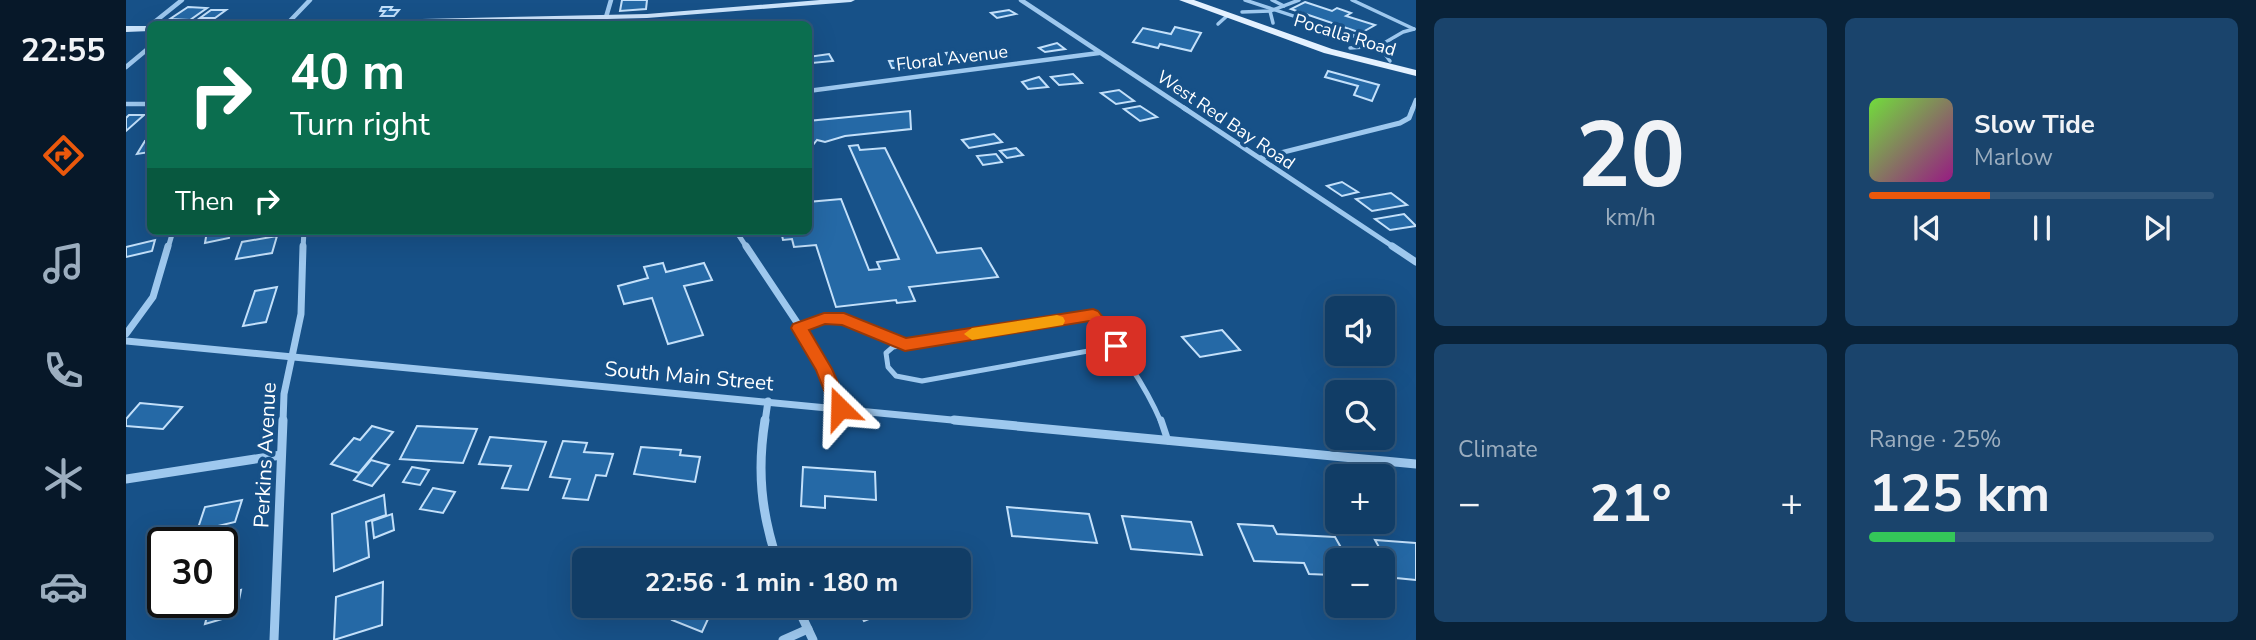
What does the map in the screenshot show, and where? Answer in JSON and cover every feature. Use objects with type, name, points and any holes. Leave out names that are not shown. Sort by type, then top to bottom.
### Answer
[{"type":"main road","points":[[606,21],[852,0]]},
{"type":"main road","name":"Pocalla Road","points":[[1184,0],[1382,66],[1416,72]]},
{"type":"main road","name":"Pocalla Road","points":[[1206,0],[1242,12],[1272,15],[1416,72]]},
{"type":"main road","points":[[126,29],[147,27]]},
{"type":"street","points":[[157,21],[182,0]]},
{"type":"street","points":[[290,21],[310,0]]},
{"type":"street","points":[[606,21],[611,0]]},
{"type":"street","name":"West Red Bay Road","points":[[1021,0],[1416,262]]},
{"type":"street","points":[[126,67],[147,50]]},
{"type":"street","name":"Floral Avenue","points":[[812,90],[1100,53]]},
{"type":"street","points":[[1408,120],[1416,100]]},
{"type":"street","points":[[126,104],[147,104]]},
{"type":"street","points":[[1259,158],[1408,120],[1416,124]]},
{"type":"street","points":[[126,334],[153,297],[172,235]]},
{"type":"street","name":"Perkins Avenue","points":[[274,640],[284,394],[301,314],[304,235]]},
{"type":"street","points":[[739,235],[824,369],[840,408]]},
{"type":"street","name":"South Main Street","points":[[126,341],[1416,464]]},
{"type":"street","points":[[768,401],[758,466],[759,496],[773,548]]},
{"type":"street","points":[[126,479],[281,454]]},
{"type":"street","points":[[803,618],[813,640]]},
{"type":"street","points":[[783,640],[808,629]]},
{"type":"lane","points":[[1245,0],[1272,15],[1380,46],[1390,61]]},
{"type":"lane","points":[[1272,0],[1284,6]]},
{"type":"lane","points":[[1272,15],[1299,0]]},
{"type":"lane","points":[[1352,0],[1415,30]]},
{"type":"lane","points":[[1217,24],[1228,15]]},
{"type":"lane","points":[[1350,48],[1380,46],[1404,32],[1415,30]]},
{"type":"lane","points":[[1116,346],[922,381],[903,380],[891,374],[885,362],[886,353],[893,347],[1093,315],[1116,346],[1151,395],[1168,441]]},
{"type":"lane","points":[[799,328],[833,317],[844,319],[905,345]]},
{"type":"building","points":[[622,0],[647,0],[646,9],[620,11]]},
{"type":"building","points":[[1305,2],[1332,11],[1337,8],[1351,13],[1346,16],[1375,25],[1361,33],[1291,9]]},
{"type":"building","points":[[188,7],[207,8],[190,20],[170,19]]},
{"type":"building","points":[[382,7],[399,10],[394,16],[381,16],[385,11],[380,11]]},
{"type":"building","points":[[211,10],[226,10],[215,18],[200,18]]},
{"type":"building","points":[[1009,10],[1016,14],[997,18],[991,13]]},
{"type":"building","points":[[1175,27],[1201,33],[1191,51],[1160,44],[1158,48],[1133,42],[1143,28],[1171,34]]},
{"type":"building","points":[[1057,43],[1065,49],[1045,52],[1039,48]]},
{"type":"building","points":[[960,52],[970,57],[949,58],[946,53]]},
{"type":"building","points":[[829,54],[833,61],[812,63],[812,56]]},
{"type":"building","points":[[918,60],[922,67],[892,68],[889,61]]},
{"type":"building","points":[[1328,71],[1379,85],[1372,101],[1354,95],[1358,86],[1325,77]]},
{"type":"building","points":[[1073,74],[1082,83],[1059,85],[1051,77]]},
{"type":"building","points":[[1039,77],[1048,87],[1028,89],[1022,82]]},
{"type":"building","points":[[1119,90],[1134,101],[1116,104],[1101,93]]},
{"type":"building","points":[[1140,106],[1157,117],[1140,121],[1124,109]]},
{"type":"building","points":[[910,111],[911,129],[845,136],[825,142],[817,140],[813,145],[812,121]]},
{"type":"building","points":[[129,115],[144,115],[126,131],[126,118]]},
{"type":"building","points":[[994,134],[1002,142],[969,148],[962,140]]},
{"type":"building","points":[[145,141],[147,152],[137,154]]},
{"type":"building","points":[[858,145],[860,150],[885,148],[937,253],[981,248],[998,277],[909,287],[915,301],[897,303],[896,300],[836,307],[816,245],[794,247],[792,239],[783,240],[782,235],[812,235],[812,202],[841,199],[869,270],[880,269],[877,262],[899,259],[849,146]]},
{"type":"building","points":[[1016,148],[1023,155],[1007,158],[1000,151]]},
{"type":"building","points":[[996,154],[1002,162],[983,165],[977,156]]},
{"type":"building","points":[[1342,182],[1358,192],[1342,196],[1327,186]]},
{"type":"building","points":[[1391,193],[1407,205],[1372,211],[1356,199]]},
{"type":"building","points":[[1404,214],[1416,226],[1390,230],[1375,219]]},
{"type":"building","points":[[206,235],[229,235],[229,238],[205,243]]},
{"type":"building","points":[[277,236],[272,253],[236,259],[242,242]]},
{"type":"building","points":[[155,240],[152,251],[126,257],[126,247]]},
{"type":"building","points":[[663,263],[666,272],[704,263],[712,280],[684,286],[703,335],[668,344],[652,298],[624,304],[618,286],[648,278],[644,267]]},
{"type":"building","points":[[277,287],[266,322],[243,326],[255,291]]},
{"type":"building","points":[[1222,330],[1240,350],[1200,357],[1182,337]]},
{"type":"building","points":[[140,403],[182,407],[163,429],[126,426],[126,419]]},
{"type":"building","points":[[372,426],[393,432],[359,473],[331,464],[354,438],[360,440]]},
{"type":"building","points":[[417,426],[477,429],[463,463],[400,459]]},
{"type":"building","points":[[490,437],[546,442],[528,490],[502,488],[511,466],[479,464]]},
{"type":"building","points":[[563,441],[587,443],[584,452],[613,454],[606,476],[596,475],[588,500],[563,498],[570,479],[550,477]]},
{"type":"building","points":[[641,447],[681,450],[680,455],[700,457],[695,482],[634,474]]},
{"type":"building","points":[[371,460],[389,465],[372,486],[354,480]]},
{"type":"building","points":[[412,467],[429,470],[420,485],[403,482]]},
{"type":"building","points":[[803,467],[875,472],[876,500],[825,496],[825,508],[801,506]]},
{"type":"building","points":[[433,488],[455,492],[443,513],[420,509]]},
{"type":"building","points":[[384,495],[386,515],[366,522],[369,557],[334,571],[332,514]]},
{"type":"building","points":[[242,500],[235,522],[214,527],[198,527],[205,507]]},
{"type":"building","points":[[1007,507],[1089,514],[1097,543],[1012,536]]},
{"type":"building","points":[[392,514],[394,530],[374,538],[372,521]]},
{"type":"building","points":[[1122,516],[1191,522],[1202,555],[1131,549]]},
{"type":"building","points":[[1238,524],[1273,526],[1277,534],[1335,537],[1341,548],[1325,548],[1325,575],[1309,574],[1304,563],[1254,561]]},
{"type":"building","points":[[1375,540],[1416,543],[1416,580],[1396,578],[1395,548],[1379,548]]},
{"type":"building","points":[[383,582],[382,625],[334,640],[336,597]]},
{"type":"building","points":[[207,618],[226,618],[205,624]]},
{"type":"building","points":[[673,618],[708,618],[702,632],[672,620]]},
{"type":"slow traffic","points":[[972,334],[1057,321]]},
{"type":"route","points":[[840,408],[824,369],[799,328],[824,318],[844,319],[905,345],[1093,315],[1116,346]]}]
